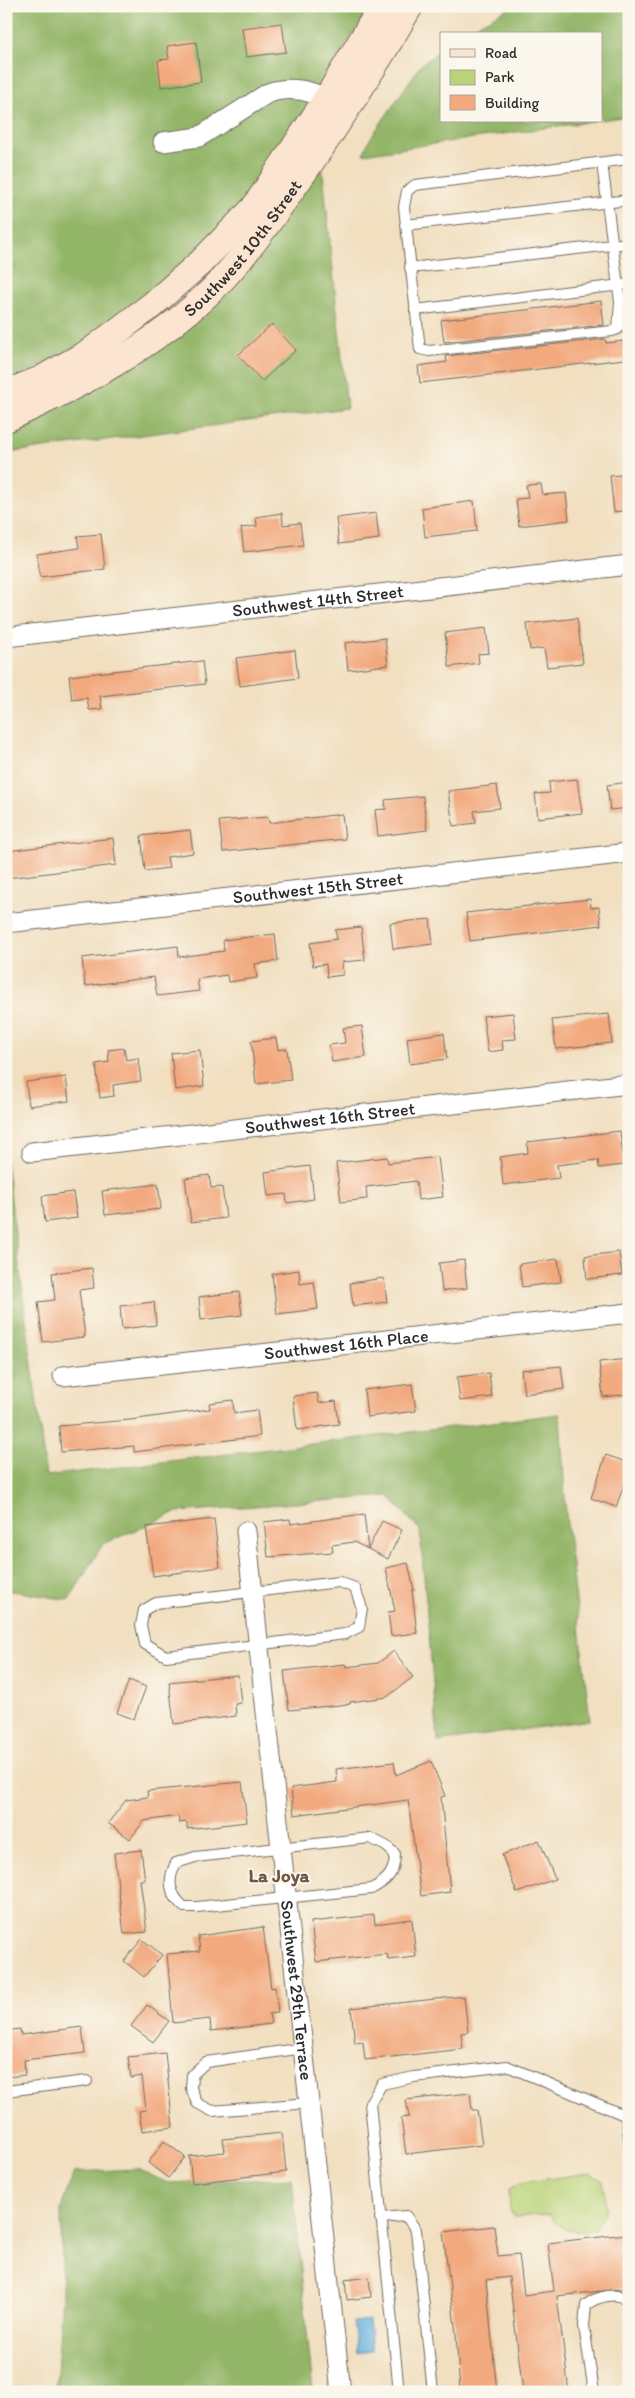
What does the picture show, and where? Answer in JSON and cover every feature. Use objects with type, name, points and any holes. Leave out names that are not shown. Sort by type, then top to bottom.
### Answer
[{"type":"street","name":"Southwest 10th Street","points":[[6,419],[96,376],[164,328],[210,292],[241,258],[268,223],[336,104],[382,6]]},
{"type":"street","name":"Southwest 10th Street","points":[[6,393],[41,379],[91,350],[148,308],[200,263],[254,208],[410,6]]},
{"type":"street","points":[[163,142],[199,137],[268,93],[280,89],[308,91],[336,104]]},
{"type":"street","points":[[148,308],[164,328]]},
{"type":"street","name":"Southwest 14th Street","points":[[6,637],[629,565]]},
{"type":"street","name":"Southwest 15th Street","points":[[6,923],[629,853]]},
{"type":"street","name":"Southwest 16th Street","points":[[32,1152],[629,1084]]},
{"type":"street","name":"Southwest 16th Place","points":[[63,1376],[629,1313]]},
{"type":"street","name":"Southwest 29th Terrace","points":[[246,1531],[341,2392]]},
{"type":"lane","points":[[602,162],[620,302],[618,329],[612,332],[428,351],[420,349],[405,225],[404,207],[407,191],[415,185],[602,162],[629,159]]},
{"type":"lane","points":[[405,225],[629,200]]},
{"type":"lane","points":[[410,268],[629,242]]},
{"type":"lane","points":[[415,310],[629,284]]},
{"type":"lane","points":[[339,1582],[355,1588],[362,1608],[359,1627],[345,1634],[259,1646],[166,1656],[145,1644],[141,1625],[144,1610],[156,1603],[339,1582]]},
{"type":"lane","points":[[370,1838],[386,1846],[395,1854],[395,1865],[389,1877],[371,1889],[184,1907],[174,1898],[170,1875],[176,1863],[195,1857],[281,1847],[370,1838]]},
{"type":"lane","points":[[304,2048],[206,2062],[192,2075],[191,2088],[197,2104],[212,2111],[309,2103]]},
{"type":"lane","points":[[399,2392],[380,2218],[370,2103],[382,2084],[414,2076],[507,2066],[624,2115],[627,2121],[629,2141]]},
{"type":"lane","points":[[6,2091],[87,2081]]},
{"type":"lane","points":[[380,2218],[406,2216],[416,2230],[433,2392]]},
{"type":"lane","points":[[594,2392],[584,2326],[586,2305],[594,2299],[612,2296],[626,2298],[629,2302]]},
{"type":"green space","points":[[6,6],[371,6],[248,201],[194,255],[87,342],[6,383]]},
{"type":"green space","points":[[513,6],[629,6],[629,116],[602,120],[602,32],[464,32]]},
{"type":"green space","points":[[440,50],[440,122],[587,122],[363,154],[370,139],[420,66]]},
{"type":"green space","points":[[322,163],[347,408],[6,453],[6,430],[101,384]]},
{"type":"green space","points":[[6,1161],[46,1476],[560,1414],[566,1515],[590,1720],[438,1742],[420,1530],[388,1496],[177,1512],[103,1544],[69,1600],[6,1590]]},
{"type":"green space","points":[[137,2169],[168,2183],[292,2178],[313,2392],[61,2392],[56,2388],[62,2296],[61,2208],[74,2172]]},
{"type":"green space","points":[[590,2173],[603,2181],[606,2209],[595,2230],[569,2230],[559,2225],[550,2214],[516,2217],[510,2210],[509,2190],[520,2183]]},
{"type":"water","points":[[369,2320],[372,2351],[357,2353],[353,2322]]},
{"type":"building","points":[[282,23],[286,52],[246,57],[242,28]]},
{"type":"building","points":[[196,42],[201,82],[161,87],[158,60],[169,59],[167,46]]},
{"type":"building","points":[[601,301],[604,325],[444,342],[441,320]]},
{"type":"building","points":[[272,324],[296,350],[262,381],[238,355]]},
{"type":"building","points":[[605,339],[606,343],[623,341],[625,359],[420,383],[418,366],[447,362],[446,356]]},
{"type":"building","points":[[629,474],[629,510],[614,512],[610,476]]},
{"type":"building","points":[[541,484],[543,495],[566,493],[569,520],[519,526],[516,499],[528,498],[526,485]]},
{"type":"building","points":[[474,501],[477,531],[425,537],[422,508]]},
{"type":"building","points":[[282,513],[283,525],[300,523],[303,545],[244,552],[241,528],[257,526],[256,517]]},
{"type":"building","points":[[376,513],[379,539],[339,544],[336,518]]},
{"type":"building","points":[[101,534],[105,569],[40,577],[37,554],[79,548],[77,536]]},
{"type":"building","points":[[577,618],[583,663],[547,667],[544,648],[530,650],[527,624]]},
{"type":"building","points":[[486,628],[489,653],[478,654],[479,663],[449,667],[445,633]]},
{"type":"building","points":[[385,638],[388,665],[348,670],[345,643]]},
{"type":"building","points":[[295,650],[298,678],[240,686],[236,658]]},
{"type":"building","points":[[202,661],[205,684],[100,696],[102,709],[89,710],[87,698],[72,700],[69,676]]},
{"type":"building","points":[[577,779],[582,813],[538,818],[535,794],[550,793],[549,782]]},
{"type":"building","points":[[629,782],[629,808],[610,810],[607,785]]},
{"type":"building","points":[[497,785],[500,808],[474,811],[476,823],[453,826],[448,791]]},
{"type":"building","points":[[423,796],[427,830],[378,836],[375,810],[386,809],[385,800]]},
{"type":"building","points":[[342,814],[345,839],[223,852],[219,821],[268,817],[269,823]]},
{"type":"building","points":[[190,830],[193,853],[167,857],[169,868],[145,871],[141,836]]},
{"type":"building","points":[[113,838],[116,865],[6,878],[6,851]]},
{"type":"building","points":[[590,899],[591,908],[599,907],[601,925],[470,941],[466,913]]},
{"type":"building","points":[[430,919],[433,944],[393,949],[390,923]]},
{"type":"building","points":[[361,927],[365,960],[342,962],[343,975],[327,977],[326,964],[313,966],[310,943],[337,939],[335,930]]},
{"type":"building","points":[[275,934],[278,961],[255,964],[257,978],[228,982],[227,975],[197,979],[199,991],[157,996],[154,977],[85,986],[82,958],[178,946],[179,957],[224,951],[223,940]]},
{"type":"building","points":[[513,1013],[516,1039],[502,1040],[503,1050],[488,1052],[483,1016]]},
{"type":"building","points":[[609,1014],[612,1043],[556,1049],[552,1020]]},
{"type":"building","points":[[362,1026],[366,1057],[332,1062],[329,1045],[345,1043],[343,1028]]},
{"type":"building","points":[[444,1033],[447,1059],[410,1064],[407,1038]]},
{"type":"building","points":[[276,1038],[278,1050],[287,1049],[291,1080],[256,1084],[251,1041]]},
{"type":"building","points":[[124,1048],[126,1060],[138,1058],[141,1081],[113,1085],[114,1096],[100,1098],[96,1064],[109,1062],[108,1050]]},
{"type":"building","points":[[200,1050],[204,1086],[175,1090],[171,1053]]},
{"type":"building","points":[[66,1077],[69,1101],[29,1106],[26,1082]]},
{"type":"building","points":[[620,1131],[624,1165],[599,1168],[598,1160],[557,1165],[559,1178],[503,1185],[500,1157],[528,1153],[527,1142]]},
{"type":"building","points":[[387,1157],[388,1163],[438,1157],[443,1197],[418,1200],[416,1181],[366,1187],[367,1199],[341,1202],[336,1163]]},
{"type":"building","points":[[310,1166],[314,1199],[287,1203],[286,1194],[268,1196],[265,1172]]},
{"type":"building","points":[[209,1175],[211,1188],[222,1187],[226,1218],[191,1222],[185,1178]]},
{"type":"building","points":[[158,1184],[161,1209],[105,1215],[102,1191]]},
{"type":"building","points":[[73,1192],[77,1218],[45,1222],[42,1196]]},
{"type":"building","points":[[619,1252],[622,1275],[587,1279],[585,1256]]},
{"type":"building","points":[[558,1259],[561,1282],[522,1287],[519,1264]]},
{"type":"building","points":[[464,1260],[467,1288],[442,1291],[439,1263]]},
{"type":"building","points":[[92,1268],[94,1288],[79,1290],[85,1337],[43,1342],[38,1302],[55,1300],[52,1273]]},
{"type":"building","points":[[299,1270],[300,1284],[314,1282],[318,1309],[277,1314],[272,1274]]},
{"type":"building","points":[[384,1278],[387,1302],[353,1306],[350,1283]]},
{"type":"building","points":[[239,1292],[242,1315],[201,1320],[199,1297]]},
{"type":"building","points":[[154,1302],[156,1325],[122,1329],[120,1306]]},
{"type":"building","points":[[629,1359],[629,1394],[603,1397],[599,1362]]},
{"type":"building","points":[[561,1366],[564,1389],[524,1394],[521,1370]]},
{"type":"building","points":[[489,1373],[492,1397],[460,1401],[457,1377]]},
{"type":"building","points":[[412,1384],[416,1411],[367,1417],[364,1390]]},
{"type":"building","points":[[317,1393],[319,1403],[336,1401],[339,1424],[297,1430],[293,1396]]},
{"type":"building","points":[[233,1400],[234,1413],[257,1410],[260,1436],[134,1452],[134,1446],[61,1452],[59,1426],[130,1420],[210,1409],[209,1403]]},
{"type":"building","points":[[606,1455],[629,1463],[629,1471],[616,1507],[591,1498]]},
{"type":"building","points":[[364,1514],[368,1549],[354,1542],[332,1545],[333,1552],[268,1557],[264,1522],[290,1519],[291,1524]]},
{"type":"building","points":[[214,1519],[220,1567],[153,1576],[146,1527]]},
{"type":"building","points":[[382,1521],[402,1530],[388,1559],[368,1549]]},
{"type":"building","points":[[408,1563],[414,1590],[412,1590],[417,1633],[391,1636],[388,1612],[395,1611],[386,1568]]},
{"type":"building","points":[[394,1651],[413,1677],[387,1697],[350,1702],[350,1704],[289,1710],[284,1671],[345,1664],[346,1667],[378,1663]]},
{"type":"building","points":[[238,1675],[241,1703],[235,1704],[236,1716],[174,1724],[169,1682]]},
{"type":"building","points":[[129,1680],[146,1687],[134,1719],[117,1713]]},
{"type":"building","points":[[431,1761],[445,1796],[441,1797],[450,1892],[421,1896],[408,1800],[294,1815],[291,1788],[337,1782],[336,1769],[394,1762],[396,1775]]},
{"type":"building","points":[[242,1782],[247,1822],[187,1829],[187,1822],[179,1823],[178,1816],[144,1821],[130,1839],[108,1823],[126,1800],[148,1797],[147,1791]]},
{"type":"building","points":[[539,1840],[555,1879],[517,1893],[502,1855]]},
{"type":"building","points":[[141,1850],[145,1880],[140,1880],[147,1932],[124,1934],[114,1853]]},
{"type":"building","points":[[374,1915],[375,1924],[412,1919],[416,1957],[388,1960],[387,1954],[316,1962],[311,1922]]},
{"type":"building","points":[[263,1927],[271,1988],[275,1987],[278,2013],[269,2014],[271,2024],[211,2031],[210,2019],[173,2023],[167,1954],[200,1951],[198,1936]]},
{"type":"building","points":[[142,1939],[162,1955],[144,1977],[124,1961]]},
{"type":"building","points":[[464,1996],[468,2032],[461,2033],[463,2049],[365,2060],[363,2042],[355,2043],[351,2008]]},
{"type":"building","points":[[147,2005],[169,2021],[153,2042],[131,2026]]},
{"type":"building","points":[[82,2027],[85,2053],[24,2060],[25,2075],[6,2077],[6,2031],[20,2029],[21,2035]]},
{"type":"building","points":[[165,2053],[173,2127],[142,2131],[139,2111],[146,2110],[142,2076],[131,2078],[128,2057]]},
{"type":"building","points":[[470,2093],[472,2110],[477,2110],[482,2145],[406,2154],[401,2118],[409,2117],[406,2100]]},
{"type":"building","points":[[282,2133],[286,2172],[192,2183],[189,2156],[225,2152],[223,2139]]},
{"type":"building","points":[[164,2141],[185,2157],[168,2178],[148,2163]]},
{"type":"building","points":[[494,2226],[498,2256],[519,2254],[524,2295],[554,2291],[548,2243],[626,2234],[629,2288],[557,2296],[569,2392],[523,2392],[509,2277],[486,2280],[497,2392],[460,2392],[456,2334],[443,2232]]},
{"type":"building","points":[[369,2277],[371,2297],[347,2300],[345,2280]]},
{"type":"district","name":"La Joya","points":[[279,1875]]}]
